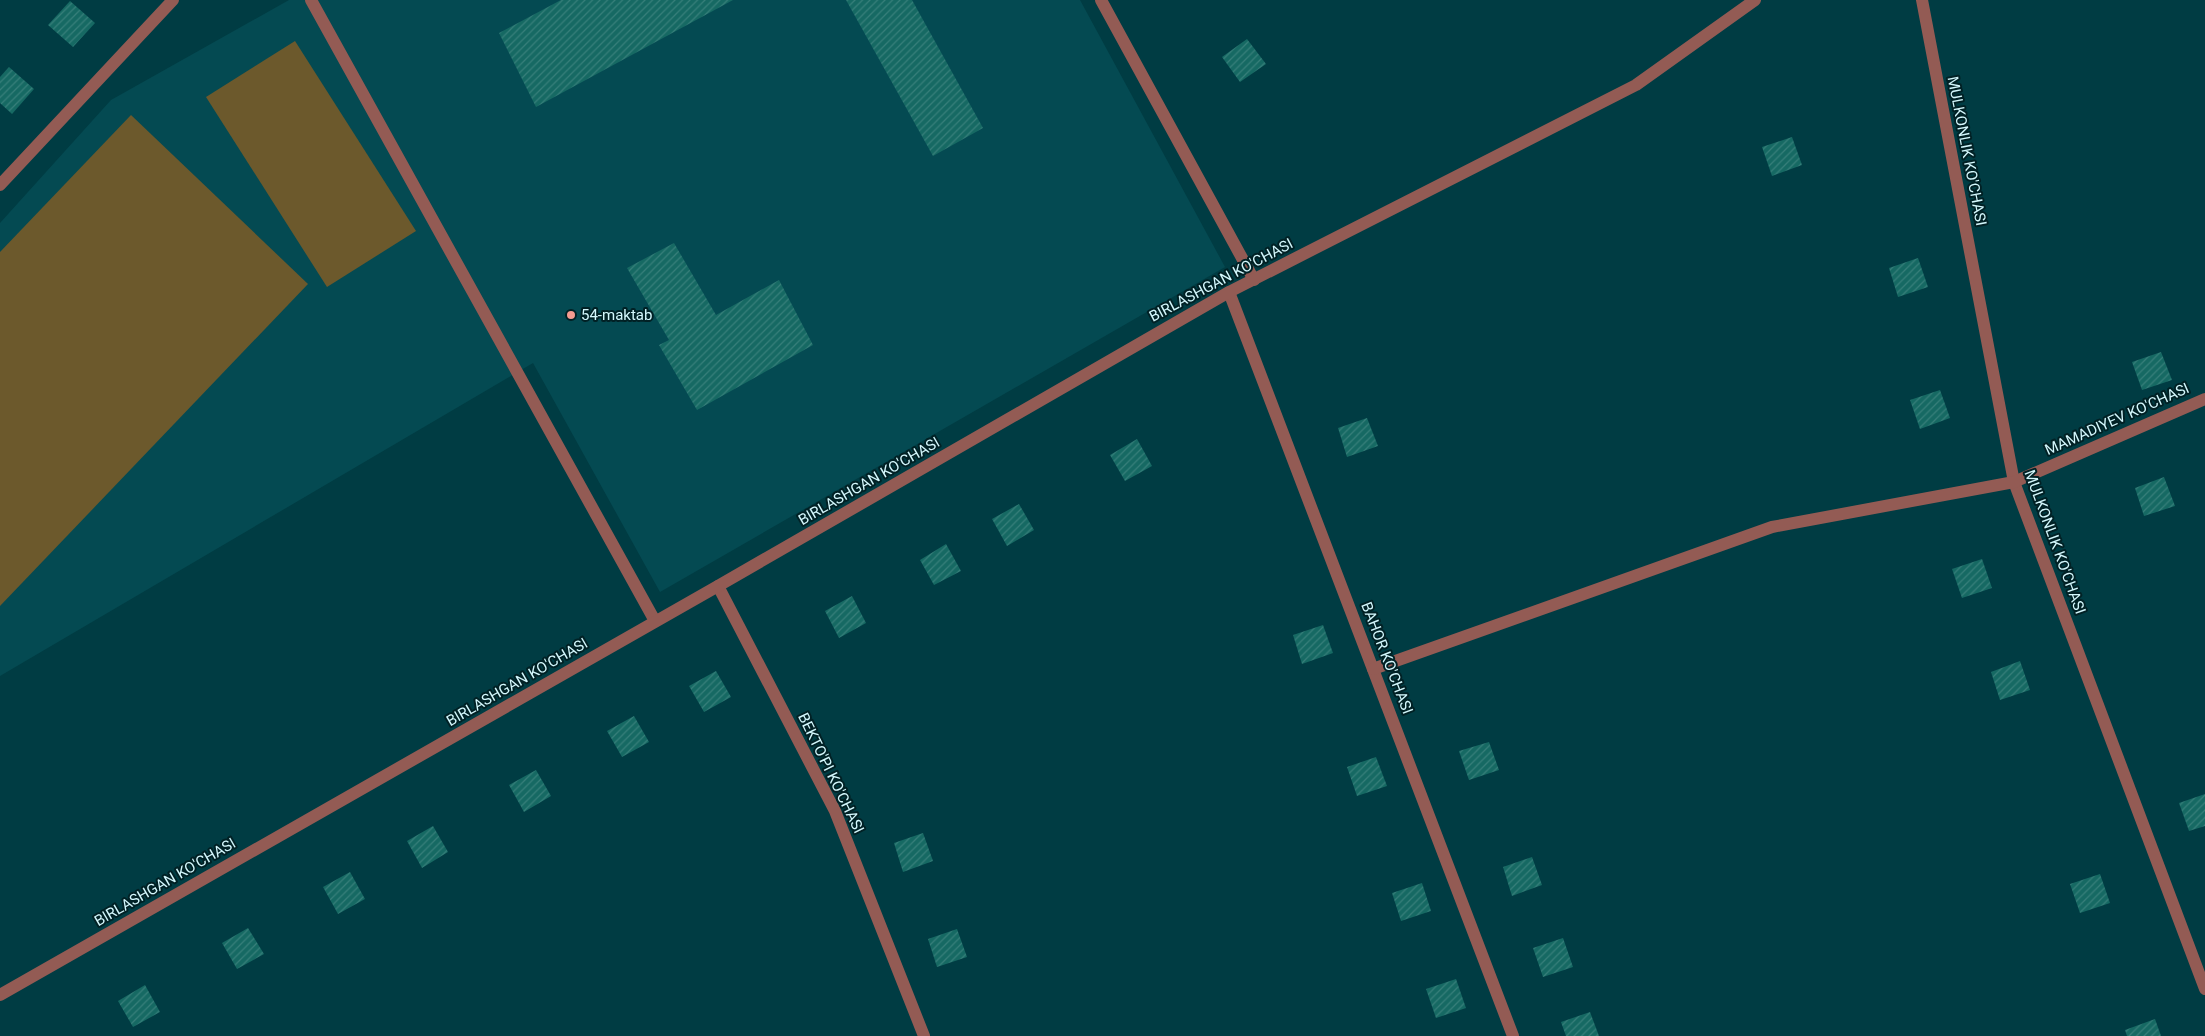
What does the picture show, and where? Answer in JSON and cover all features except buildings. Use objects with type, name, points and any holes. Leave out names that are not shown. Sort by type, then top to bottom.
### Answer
[{"type":"street","points":[[0,185],[173,0]]},
{"type":"street","points":[[311,0],[655,621]]},
{"type":"street","points":[[1101,0],[1254,280]]},
{"type":"street","name":"BIRLASHGAN KO'CHASI","points":[[0,995],[1230,292],[1636,85],[1755,0]]},
{"type":"street","name":"MULKONLIK KO'CHASI","points":[[1922,0],[2014,482],[2205,989]]},
{"type":"street","name":"BAHOR KO'CHASI","points":[[1230,292],[1513,1036]]},
{"type":"street","name":"MAMADIYEV KO'CHASI","points":[[1373,669],[1772,528],[2014,482],[2205,399]]},
{"type":"street","name":"BEKTO'PI KO'CHASI","points":[[718,586],[834,811],[924,1036]]},
{"type":"shaded area","name":"54-maktab","points":[[289,0],[1080,0],[1225,267],[660,592],[533,363],[0,676],[0,223],[111,100]]},
{"type":"shaded area","points":[[295,41],[416,231],[327,287],[206,97]]},
{"type":"shaded area","points":[[131,115],[308,284],[0,606],[0,252]]},
{"type":"place","name":"54-maktab","points":[[571,315]]}]
